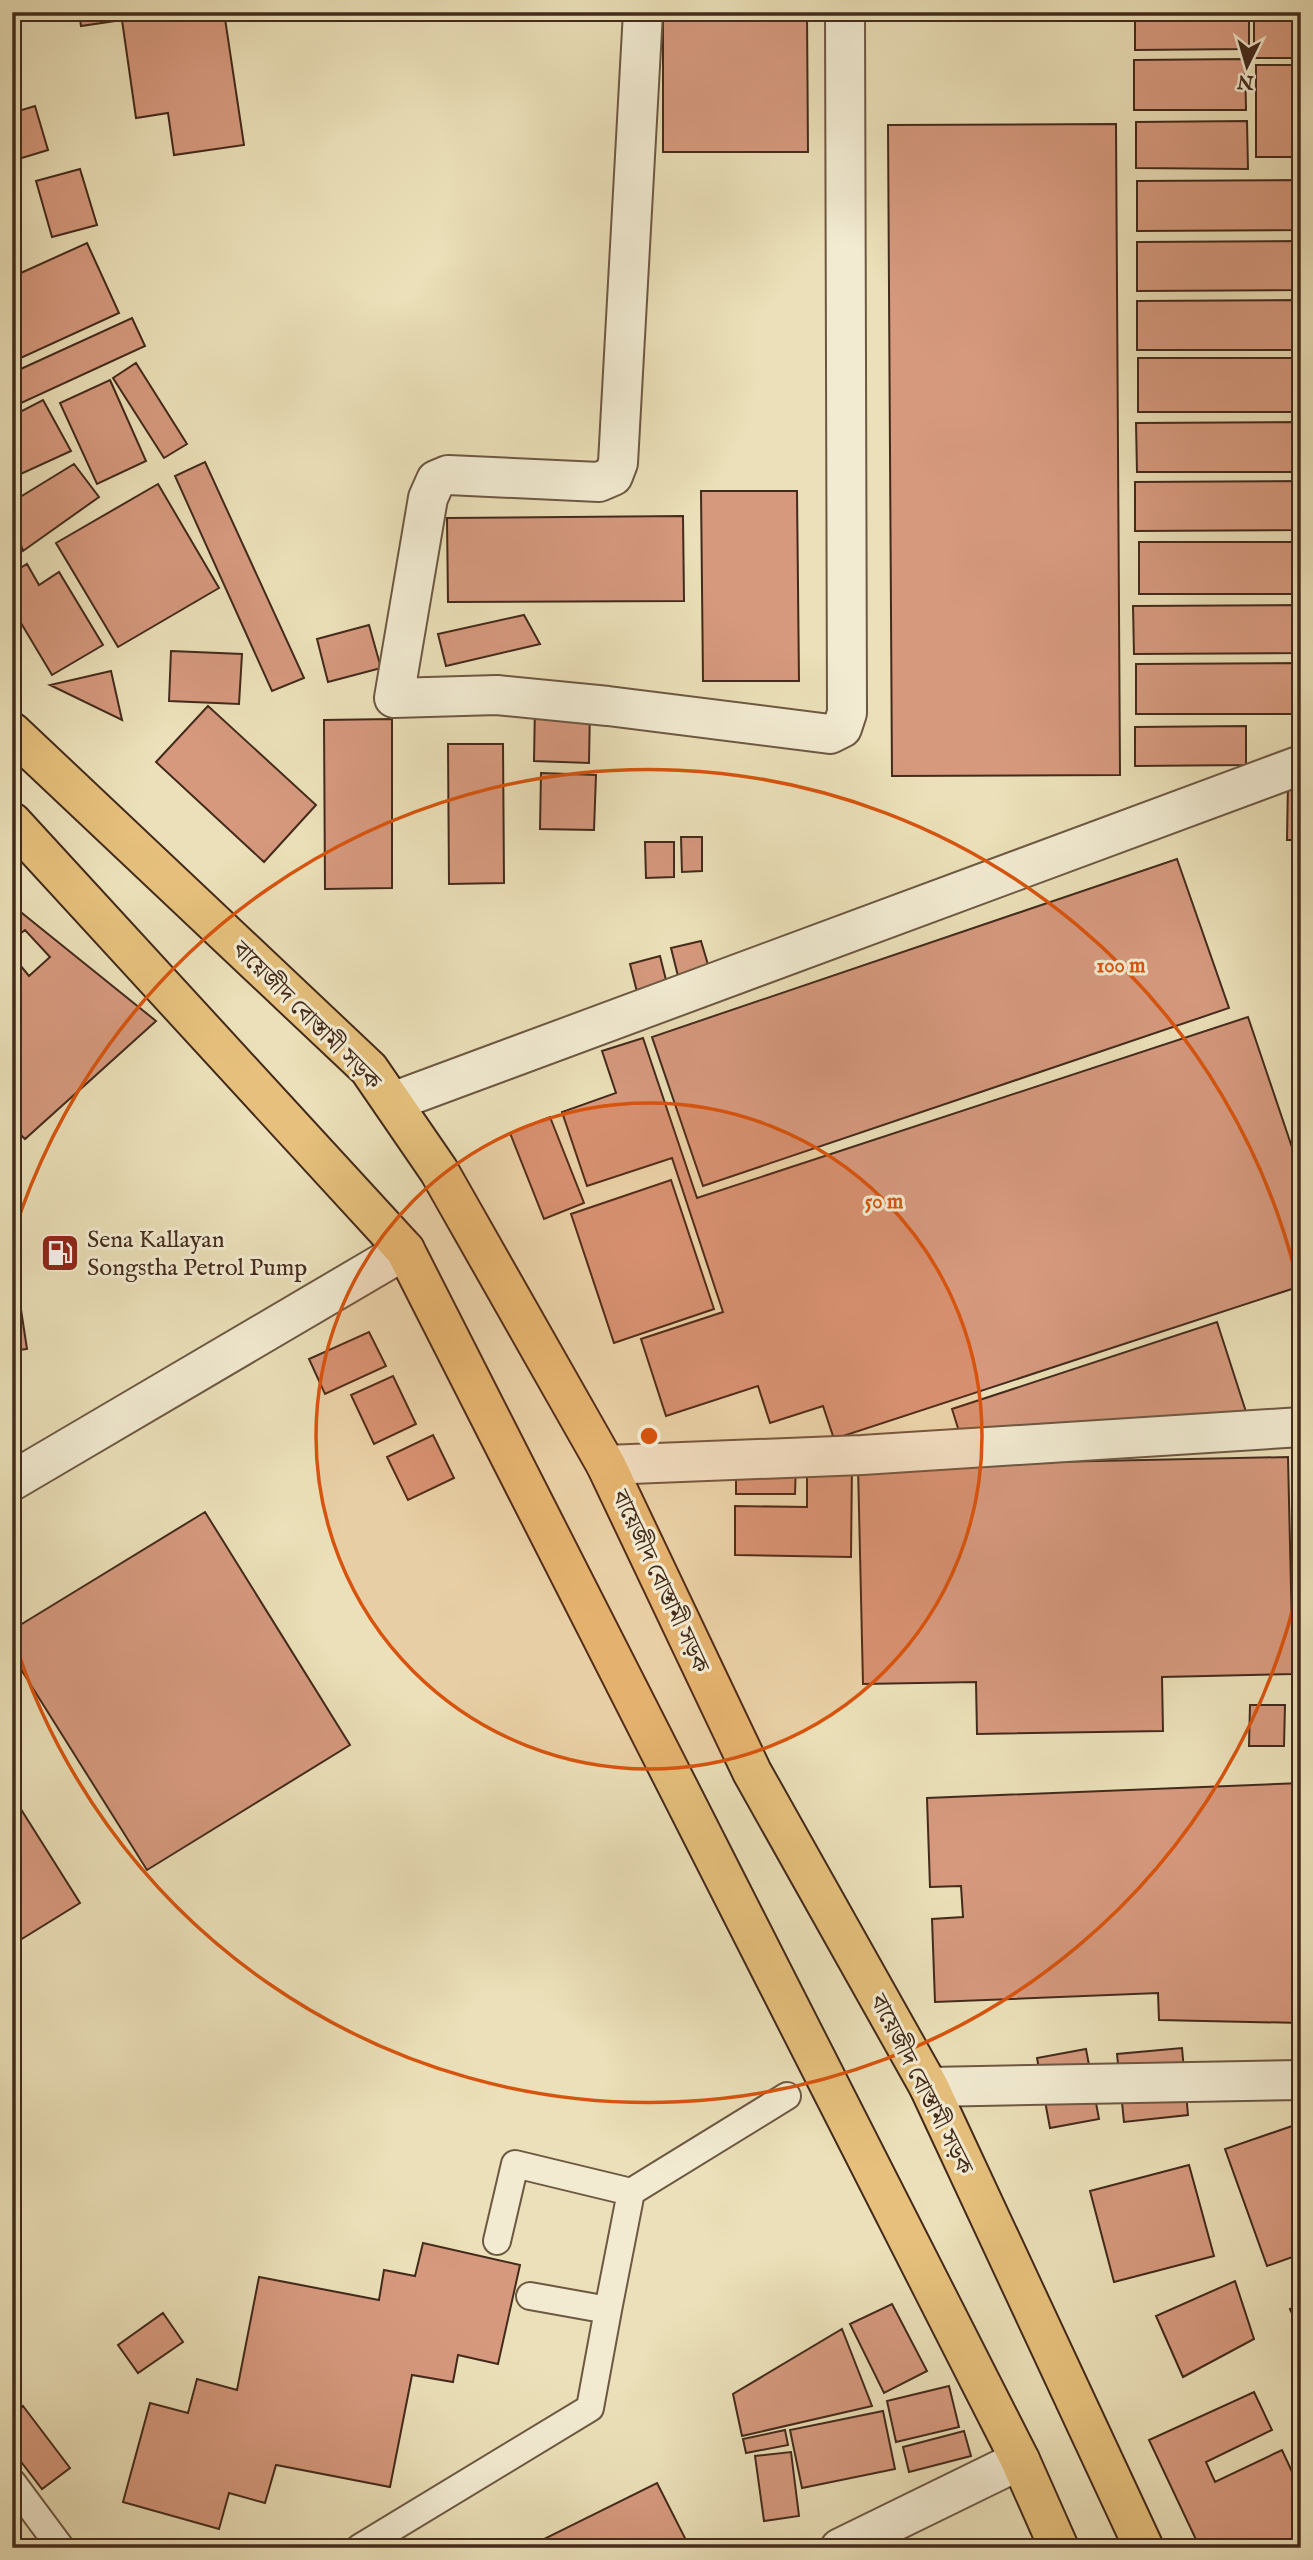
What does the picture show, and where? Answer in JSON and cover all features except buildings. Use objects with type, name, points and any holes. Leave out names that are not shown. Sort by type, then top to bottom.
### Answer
[{"type":"main road","name":"বায়েজীদ বোস্তামী সড়ক","points":[[12,732],[369,1069],[439,1171],[606,1465],[752,1772],[929,2087],[1144,2548]]},
{"type":"main road","points":[[12,822],[405,1250],[1020,2460],[1059,2548]]},
{"type":"street","points":[[643,12],[618,463],[613,476],[599,482],[448,475],[436,480],[428,498],[394,698],[497,695],[830,734],[842,728],[847,713],[845,12]]},
{"type":"street","points":[[392,1102],[1301,765]]},
{"type":"street","points":[[12,1481],[405,1250]]},
{"type":"street","points":[[606,1465],[862,1455],[1301,1427]]},
{"type":"street","points":[[929,2087],[1301,2080]]},
{"type":"street","points":[[840,2548],[1020,2460]]},
{"type":"lane","points":[[497,2241],[515,2164],[631,2192],[786,2096]]},
{"type":"lane","points":[[359,2548],[590,2408],[631,2192]]},
{"type":"lane","points":[[530,2296],[608,2310]]},
{"type":"lane","points":[[12,2482],[61,2548]]},
{"type":"place","name":"Sena Kallayan Songstha Petrol Pump","points":[[60,1253]]}]
